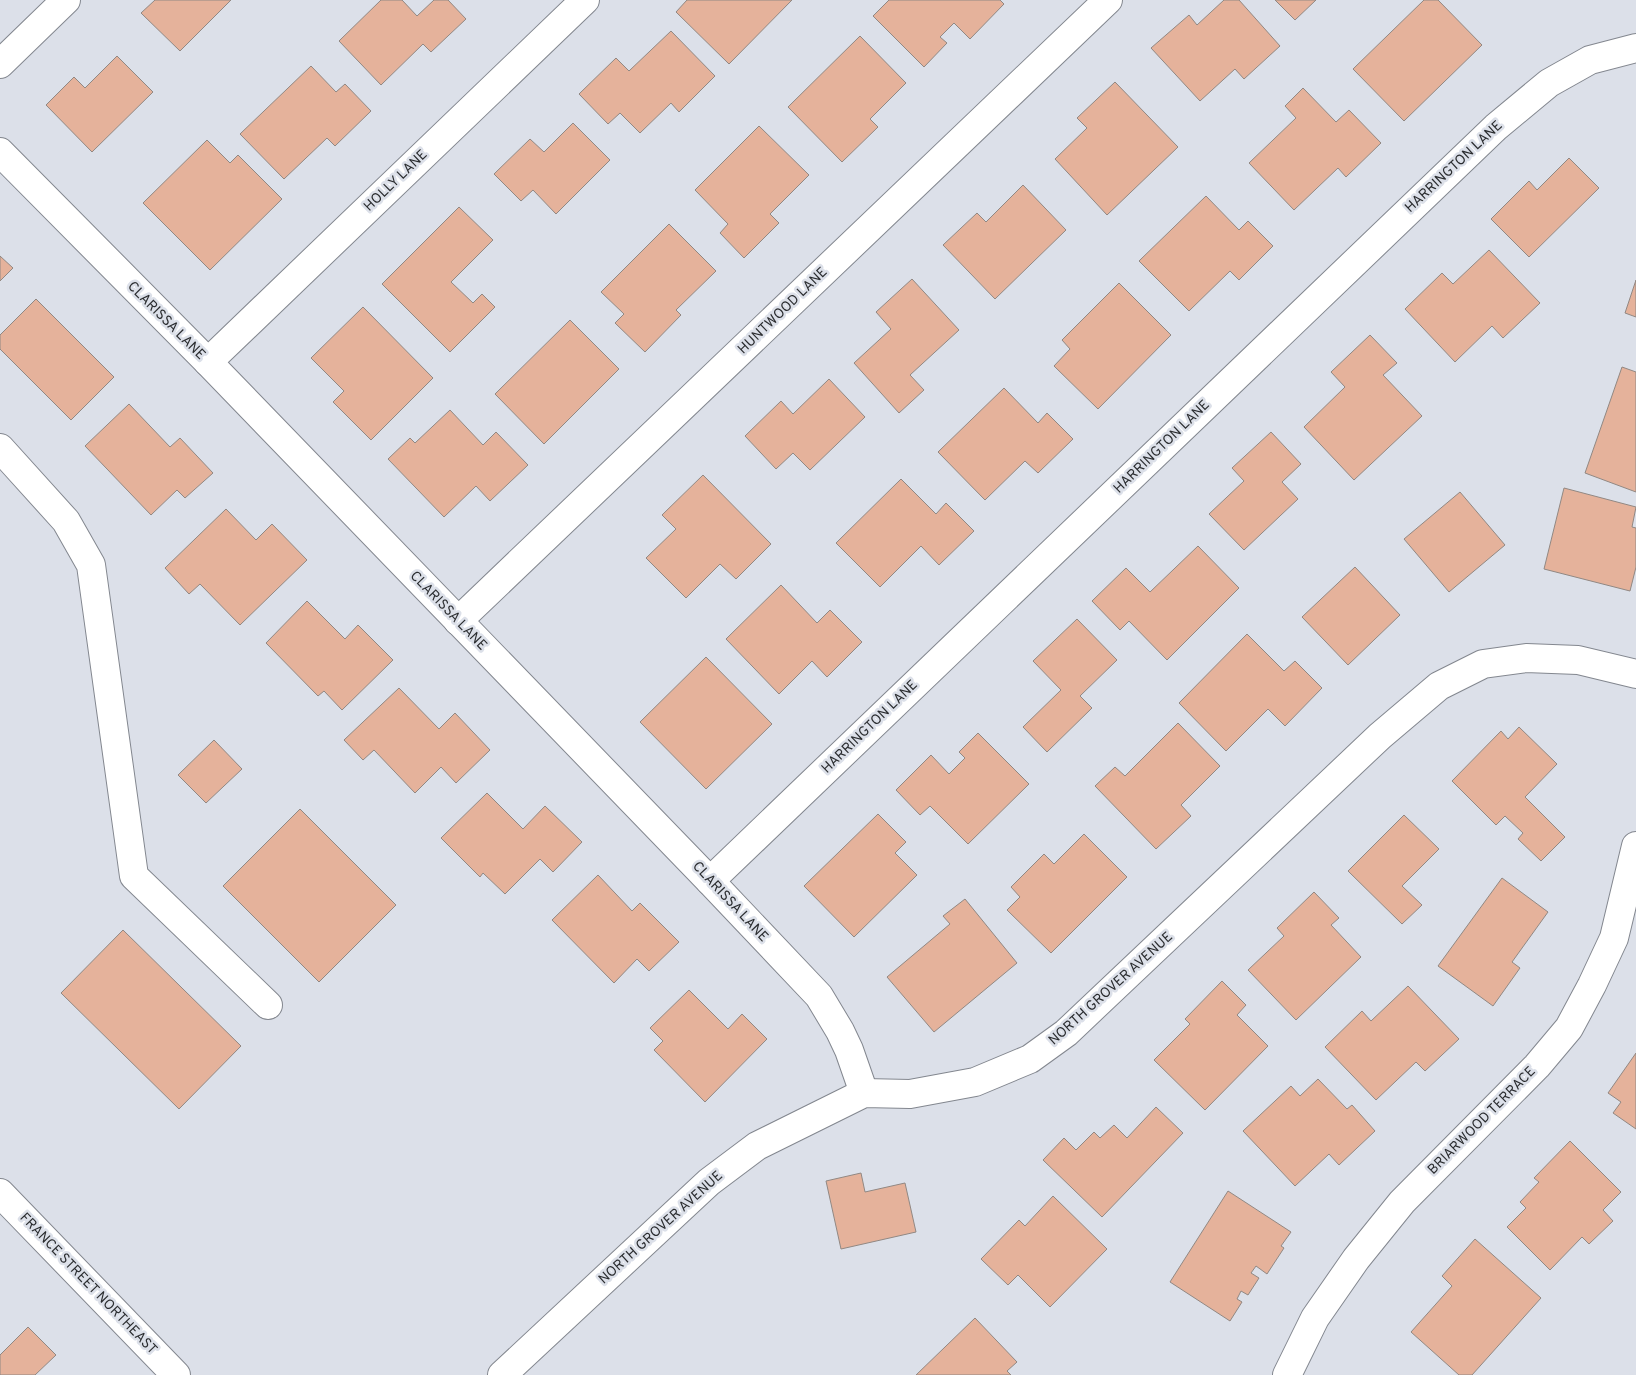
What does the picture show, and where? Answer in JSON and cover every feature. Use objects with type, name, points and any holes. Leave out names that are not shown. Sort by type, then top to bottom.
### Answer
[{"type":"street","points":[[0,64],[66,0]]},
{"type":"street","name":"HOLLY LANE","points":[[208,362],[585,0]]},
{"type":"street","name":"HUNTWOOD LANE","points":[[458,621],[1108,0]]},
{"type":"street","name":"HARRINGTON LANE","points":[[710,881],[1496,126],[1548,83],[1590,60],[1636,48]]},
{"type":"street","name":"CLARISSA LANE","points":[[0,152],[208,362],[710,881],[818,996],[840,1031],[849,1050],[864,1093]]},
{"type":"street","points":[[0,448],[66,521],[91,565],[134,876],[268,1005]]},
{"type":"street","name":"NORTH GROVER AVENUE","points":[[506,1374],[709,1182],[757,1146],[864,1093],[910,1094],[975,1082],[1030,1059],[1066,1034],[1380,736],[1439,686],[1484,664],[1526,658],[1578,660],[1636,674]]},
{"type":"street","name":"BRIARWOOD TERRACE","points":[[1287,1375],[1316,1318],[1356,1259],[1402,1202],[1537,1066],[1569,1028],[1614,938],[1636,846]]},
{"type":"street","name":"FRANCE STREET NORTHEAST","points":[[0,1193],[176,1375]]},
{"type":"building","points":[[155,0],[231,0],[180,51],[141,13]]},
{"type":"building","points":[[381,0],[402,0],[417,16],[434,0],[448,0],[466,19],[431,52],[423,44],[381,85],[339,41]]},
{"type":"building","points":[[687,0],[792,0],[729,64],[676,12]]},
{"type":"building","points":[[889,0],[1000,0],[1004,4],[970,39],[954,23],[940,37],[947,43],[924,67],[873,16]]},
{"type":"building","points":[[1224,0],[1239,0],[1280,46],[1244,79],[1235,69],[1200,101],[1151,48],[1189,15],[1197,25]]},
{"type":"building","points":[[1275,0],[1316,0],[1295,20]]},
{"type":"building","points":[[1424,0],[1438,0],[1482,45],[1404,121],[1353,69]]},
{"type":"building","points":[[671,31],[715,76],[679,112],[671,103],[640,133],[620,113],[608,124],[579,94],[616,58],[629,71]]},
{"type":"building","points":[[860,36],[906,83],[870,119],[878,127],[842,162],[788,107]]},
{"type":"building","points":[[117,56],[153,92],[92,152],[46,105],[74,77],[85,88]]},
{"type":"building","points":[[311,66],[336,92],[345,84],[371,111],[335,146],[327,138],[284,179],[240,134]]},
{"type":"building","points":[[1115,82],[1178,147],[1107,215],[1055,159],[1087,128],[1077,118]]},
{"type":"building","points":[[1303,88],[1336,122],[1349,110],[1381,143],[1346,177],[1338,168],[1294,210],[1249,163],[1296,118],[1285,106]]},
{"type":"building","points":[[573,123],[610,160],[556,214],[533,190],[521,201],[494,174],[530,139],[544,152]]},
{"type":"building","points":[[759,126],[809,175],[770,214],[779,223],[744,258],[720,233],[728,224],[695,190]]},
{"type":"building","points":[[207,140],[230,163],[238,155],[282,199],[210,270],[143,203]]},
{"type":"building","points":[[1569,158],[1599,188],[1529,257],[1491,219],[1529,181],[1537,190]]},
{"type":"building","points":[[1023,185],[1066,230],[995,299],[943,245],[977,213],[986,222]]},
{"type":"building","points":[[1206,196],[1239,230],[1248,221],[1273,246],[1239,280],[1230,271],[1189,311],[1139,261]]},
{"type":"building","points":[[459,207],[493,240],[451,282],[473,303],[482,294],[495,307],[450,352],[382,284]]},
{"type":"building","points":[[669,224],[716,271],[676,310],[681,315],[645,352],[615,323],[624,314],[601,292]]},
{"type":"building","points":[[1489,250],[1540,303],[1503,338],[1492,326],[1455,362],[1405,309],[1442,273],[1453,284]]},
{"type":"building","points":[[0,256],[13,268],[0,281]]},
{"type":"building","points":[[912,279],[959,330],[910,375],[924,390],[899,413],[854,363],[891,329],[876,312]]},
{"type":"building","points":[[1636,280],[1636,317],[1625,313]]},
{"type":"building","points":[[1119,283],[1171,335],[1098,409],[1054,366],[1070,349],[1062,340]]},
{"type":"building","points":[[36,299],[114,377],[71,420],[0,349],[0,335]]},
{"type":"building","points":[[363,307],[433,378],[371,440],[333,402],[344,391],[311,358]]},
{"type":"building","points":[[570,320],[619,369],[544,444],[495,394]]},
{"type":"building","points":[[1370,335],[1397,363],[1383,375],[1422,416],[1354,480],[1304,427],[1345,387],[1331,372]]},
{"type":"building","points":[[1622,367],[1636,372],[1636,492],[1585,473]]},
{"type":"building","points":[[829,379],[865,417],[810,470],[793,453],[776,469],[745,436],[781,401],[793,414]]},
{"type":"building","points":[[1004,388],[1038,423],[1047,413],[1073,439],[1038,473],[1025,461],[985,500],[938,452]]},
{"type":"building","points":[[129,404],[170,447],[180,438],[213,473],[185,498],[177,490],[151,515],[85,446]]},
{"type":"building","points":[[450,410],[483,445],[496,432],[528,465],[490,501],[476,486],[444,517],[388,459],[410,438],[415,443]]},
{"type":"building","points":[[1271,432],[1301,464],[1282,482],[1298,499],[1244,550],[1209,514],[1244,481],[1232,468]]},
{"type":"building","points":[[703,475],[771,544],[736,579],[720,564],[686,598],[646,558],[676,529],[662,515]]},
{"type":"building","points":[[901,479],[936,514],[946,503],[974,531],[939,565],[921,546],[880,587],[836,543]]},
{"type":"building","points":[[1564,488],[1636,507],[1632,527],[1636,528],[1636,567],[1630,591],[1544,569]]},
{"type":"building","points":[[1460,492],[1505,545],[1449,592],[1404,539]]},
{"type":"building","points":[[226,509],[256,540],[272,524],[307,560],[240,625],[200,584],[189,594],[165,568]]},
{"type":"building","points":[[1198,546],[1239,588],[1167,660],[1129,621],[1120,630],[1092,601],[1126,568],[1150,592]]},
{"type":"building","points":[[1355,567],[1400,615],[1348,665],[1302,617]]},
{"type":"building","points":[[781,585],[817,623],[830,610],[862,642],[827,677],[812,661],[779,694],[726,639]]},
{"type":"building","points":[[307,601],[345,639],[358,625],[393,660],[342,710],[324,691],[318,696],[266,643]]},
{"type":"building","points":[[1077,619],[1117,660],[1080,696],[1092,708],[1047,752],[1023,727],[1061,690],[1033,661]]},
{"type":"building","points":[[1247,634],[1284,671],[1295,661],[1322,688],[1285,726],[1268,709],[1226,751],[1179,703]]},
{"type":"building","points":[[706,657],[772,724],[706,789],[640,722]]},
{"type":"building","points":[[399,688],[439,729],[455,713],[490,750],[456,783],[441,767],[415,793],[374,750],[363,760],[344,740]]},
{"type":"building","points":[[1178,723],[1220,766],[1181,805],[1191,816],[1156,849],[1095,786],[1115,767],[1125,776]]},
{"type":"building","points":[[1519,727],[1557,764],[1525,797],[1565,837],[1541,861],[1518,839],[1523,833],[1505,816],[1496,825],[1452,781],[1501,731],[1508,739]]},
{"type":"building","points":[[978,733],[1029,784],[968,844],[930,806],[920,815],[896,790],[931,755],[949,774],[965,758],[959,752]]},
{"type":"building","points":[[214,740],[242,769],[206,803],[178,775]]},
{"type":"building","points":[[487,793],[523,829],[545,806],[582,842],[553,872],[540,859],[505,894],[483,873],[480,877],[441,838]]},
{"type":"building","points":[[300,809],[396,905],[319,982],[223,886]]},
{"type":"building","points":[[878,814],[906,842],[895,853],[917,875],[854,937],[804,886]]},
{"type":"building","points":[[1404,815],[1439,849],[1402,886],[1422,905],[1402,924],[1348,871]]},
{"type":"building","points":[[1084,834],[1127,877],[1051,953],[1007,910],[1020,897],[1011,887],[1044,854],[1054,864]]},
{"type":"building","points":[[598,875],[632,911],[640,903],[679,942],[649,971],[637,959],[614,983],[552,920]]},
{"type":"building","points":[[1502,878],[1548,912],[1512,962],[1520,968],[1493,1006],[1438,966]]},
{"type":"building","points":[[1314,892],[1339,918],[1331,925],[1361,957],[1296,1020],[1248,970],[1284,936],[1277,928]]},
{"type":"building","points":[[965,899],[1017,963],[934,1032],[887,977],[950,924],[943,916]]},
{"type":"building","points":[[123,930],[241,1046],[179,1109],[61,993]]},
{"type":"building","points":[[1222,981],[1246,1005],[1237,1015],[1268,1046],[1205,1110],[1154,1060],[1190,1024],[1185,1019]]},
{"type":"building","points":[[1408,986],[1459,1039],[1425,1071],[1416,1062],[1376,1100],[1325,1047],[1362,1011],[1371,1021]]},
{"type":"building","points":[[689,990],[728,1029],[742,1014],[767,1039],[705,1102],[654,1050],[663,1041],[650,1028]]},
{"type":"building","points":[[1636,1053],[1636,1129],[1613,1113],[1621,1102],[1608,1093]]},
{"type":"building","points":[[1318,1079],[1347,1109],[1352,1105],[1375,1131],[1339,1165],[1329,1154],[1295,1186],[1243,1131],[1291,1086],[1300,1096]]},
{"type":"building","points":[[1156,1107],[1183,1133],[1102,1217],[1043,1160],[1064,1138],[1076,1150],[1094,1132],[1100,1138],[1114,1125],[1127,1138]]},
{"type":"building","points":[[1570,1141],[1621,1192],[1603,1210],[1613,1221],[1589,1244],[1582,1237],[1550,1270],[1507,1227],[1526,1208],[1520,1202],[1539,1182],[1534,1178]]},
{"type":"building","points":[[861,1173],[865,1192],[905,1183],[916,1232],[841,1249],[826,1181]]},
{"type":"building","points":[[1228,1191],[1291,1232],[1281,1246],[1284,1248],[1267,1274],[1256,1266],[1251,1273],[1259,1278],[1248,1295],[1241,1291],[1237,1299],[1242,1302],[1230,1321],[1170,1282]]},
{"type":"building","points":[[1053,1196],[1107,1249],[1050,1307],[1018,1275],[1008,1285],[981,1259],[1019,1220],[1025,1226]]},
{"type":"building","points":[[1475,1239],[1541,1298],[1472,1375],[1459,1375],[1411,1332],[1452,1286],[1442,1276]]},
{"type":"building","points":[[975,1318],[1017,1362],[1007,1371],[1011,1375],[916,1375]]},
{"type":"building","points":[[28,1327],[56,1355],[35,1375],[0,1375],[0,1355]]}]
